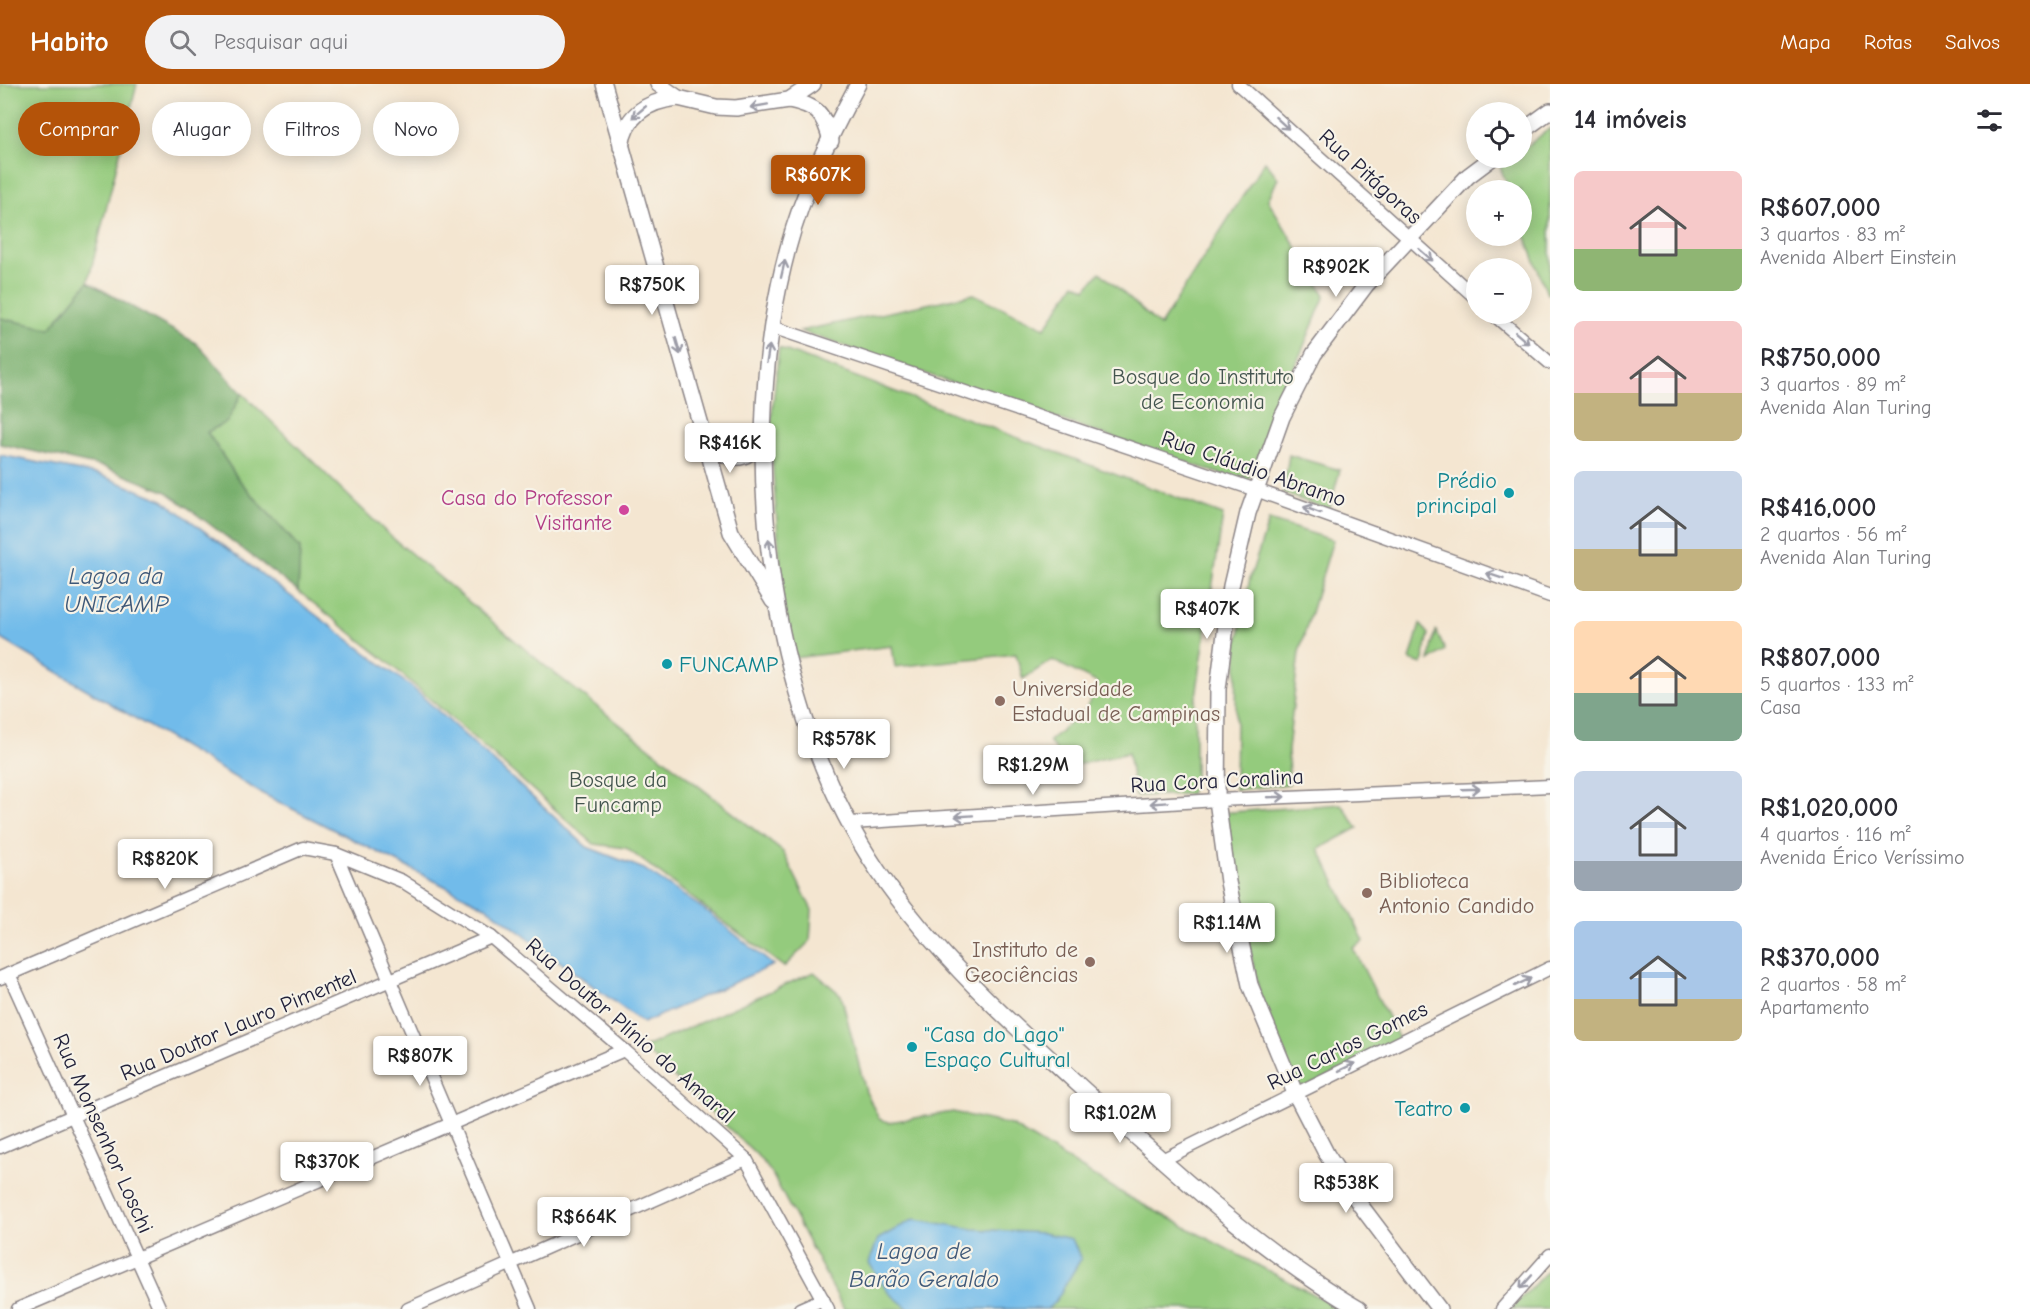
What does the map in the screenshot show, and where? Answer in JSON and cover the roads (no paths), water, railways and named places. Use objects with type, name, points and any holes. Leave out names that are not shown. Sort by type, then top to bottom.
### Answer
[{"type":"street","points":[[604,84],[620,149],[731,532],[776,606]]},
{"type":"street","points":[[658,84],[678,98]]},
{"type":"street","points":[[789,100],[813,84]]},
{"type":"street","points":[[858,84],[800,207],[780,278],[763,388],[765,501],[776,606],[794,685],[823,765],[876,868],[904,908],[987,999],[1218,1210],[1286,1263],[1359,1309]]},
{"type":"street","name":"Rua Pitágoras","points":[[1239,84],[1466,289]]},
{"type":"street","points":[[620,149],[623,133],[637,112],[660,100],[678,98],[716,107],[736,108],[789,100],[807,104],[819,112],[826,121],[831,141]]},
{"type":"street","points":[[1532,124],[1550,111]]},
{"type":"street","points":[[1439,1309],[1332,1163],[1295,1093],[1250,985],[1228,882],[1217,800],[1218,689],[1231,585],[1256,490],[1282,417],[1314,354],[1366,285],[1468,176],[1479,168]]},
{"type":"street","points":[[1505,324],[1550,363]]},
{"type":"street","name":"Rua Cláudio Abramo","points":[[772,327],[1256,490],[1550,596]]},
{"type":"street","points":[[701,426],[713,446],[732,457],[741,458],[751,453],[763,437]]},
{"type":"street","name":"Rua Cora Coralina","points":[[851,823],[1217,800],[1550,786]]},
{"type":"street","name":"Rua Doutor Plínio do Amaral","points":[[5,976],[303,848],[336,854],[402,881],[491,937],[624,1050],[746,1159],[826,1304]]},
{"type":"street","points":[[336,854],[393,981],[530,1309]]},
{"type":"street","name":"Rua Doutor Lauro Pimentel","points":[[0,1147],[393,981],[491,937]]},
{"type":"street","name":"Rua Carlos Gomes","points":[[1162,1160],[1550,968]]},
{"type":"street","name":"Rua Monsenhor Loschi","points":[[5,976],[74,1115],[160,1309]]},
{"type":"street","points":[[18,1309],[624,1050]]},
{"type":"street","points":[[408,1309],[746,1159]]},
{"type":"street","points":[[1502,1309],[1550,1255]]},
{"type":"street","points":[[800,1309],[826,1304]]},
{"type":"water","name":"Lagoa da UNICAMP","points":[[0,455],[100,475],[163,500],[413,688],[587,847],[644,869],[705,910],[773,965],[643,1023],[486,907],[261,793],[0,638]]},
{"type":"water","name":"Lagoa de Barão Geraldo","points":[[914,1219],[973,1229],[1043,1233],[1072,1239],[1081,1259],[1055,1302],[1047,1309],[909,1309],[888,1292],[869,1263],[878,1239]]},
{"type":"place","name":"Prédio principal","points":[[1509,493]]},
{"type":"place","name":"Casa do Professor Visitante","points":[[624,510]]},
{"type":"place","name":"FUNCAMP","points":[[667,664]]},
{"type":"place","name":"Universidade Estadual de Campinas","points":[[1000,701]]},
{"type":"place","name":"Biblioteca Antonio Candido","points":[[1367,893]]},
{"type":"place","name":"Instituto de Geociências","points":[[1090,962]]},
{"type":"place","name":"\"Casa do Lago\" Espaço Cultural","points":[[912,1047]]},
{"type":"place","name":"Teatro","points":[[1465,1108]]},
{"type":"park label","name":"Bosque do Instituto de Economia","points":[[1203,388]]},
{"type":"park label","name":"Bosque da Funcamp","points":[[618,792]]}]
